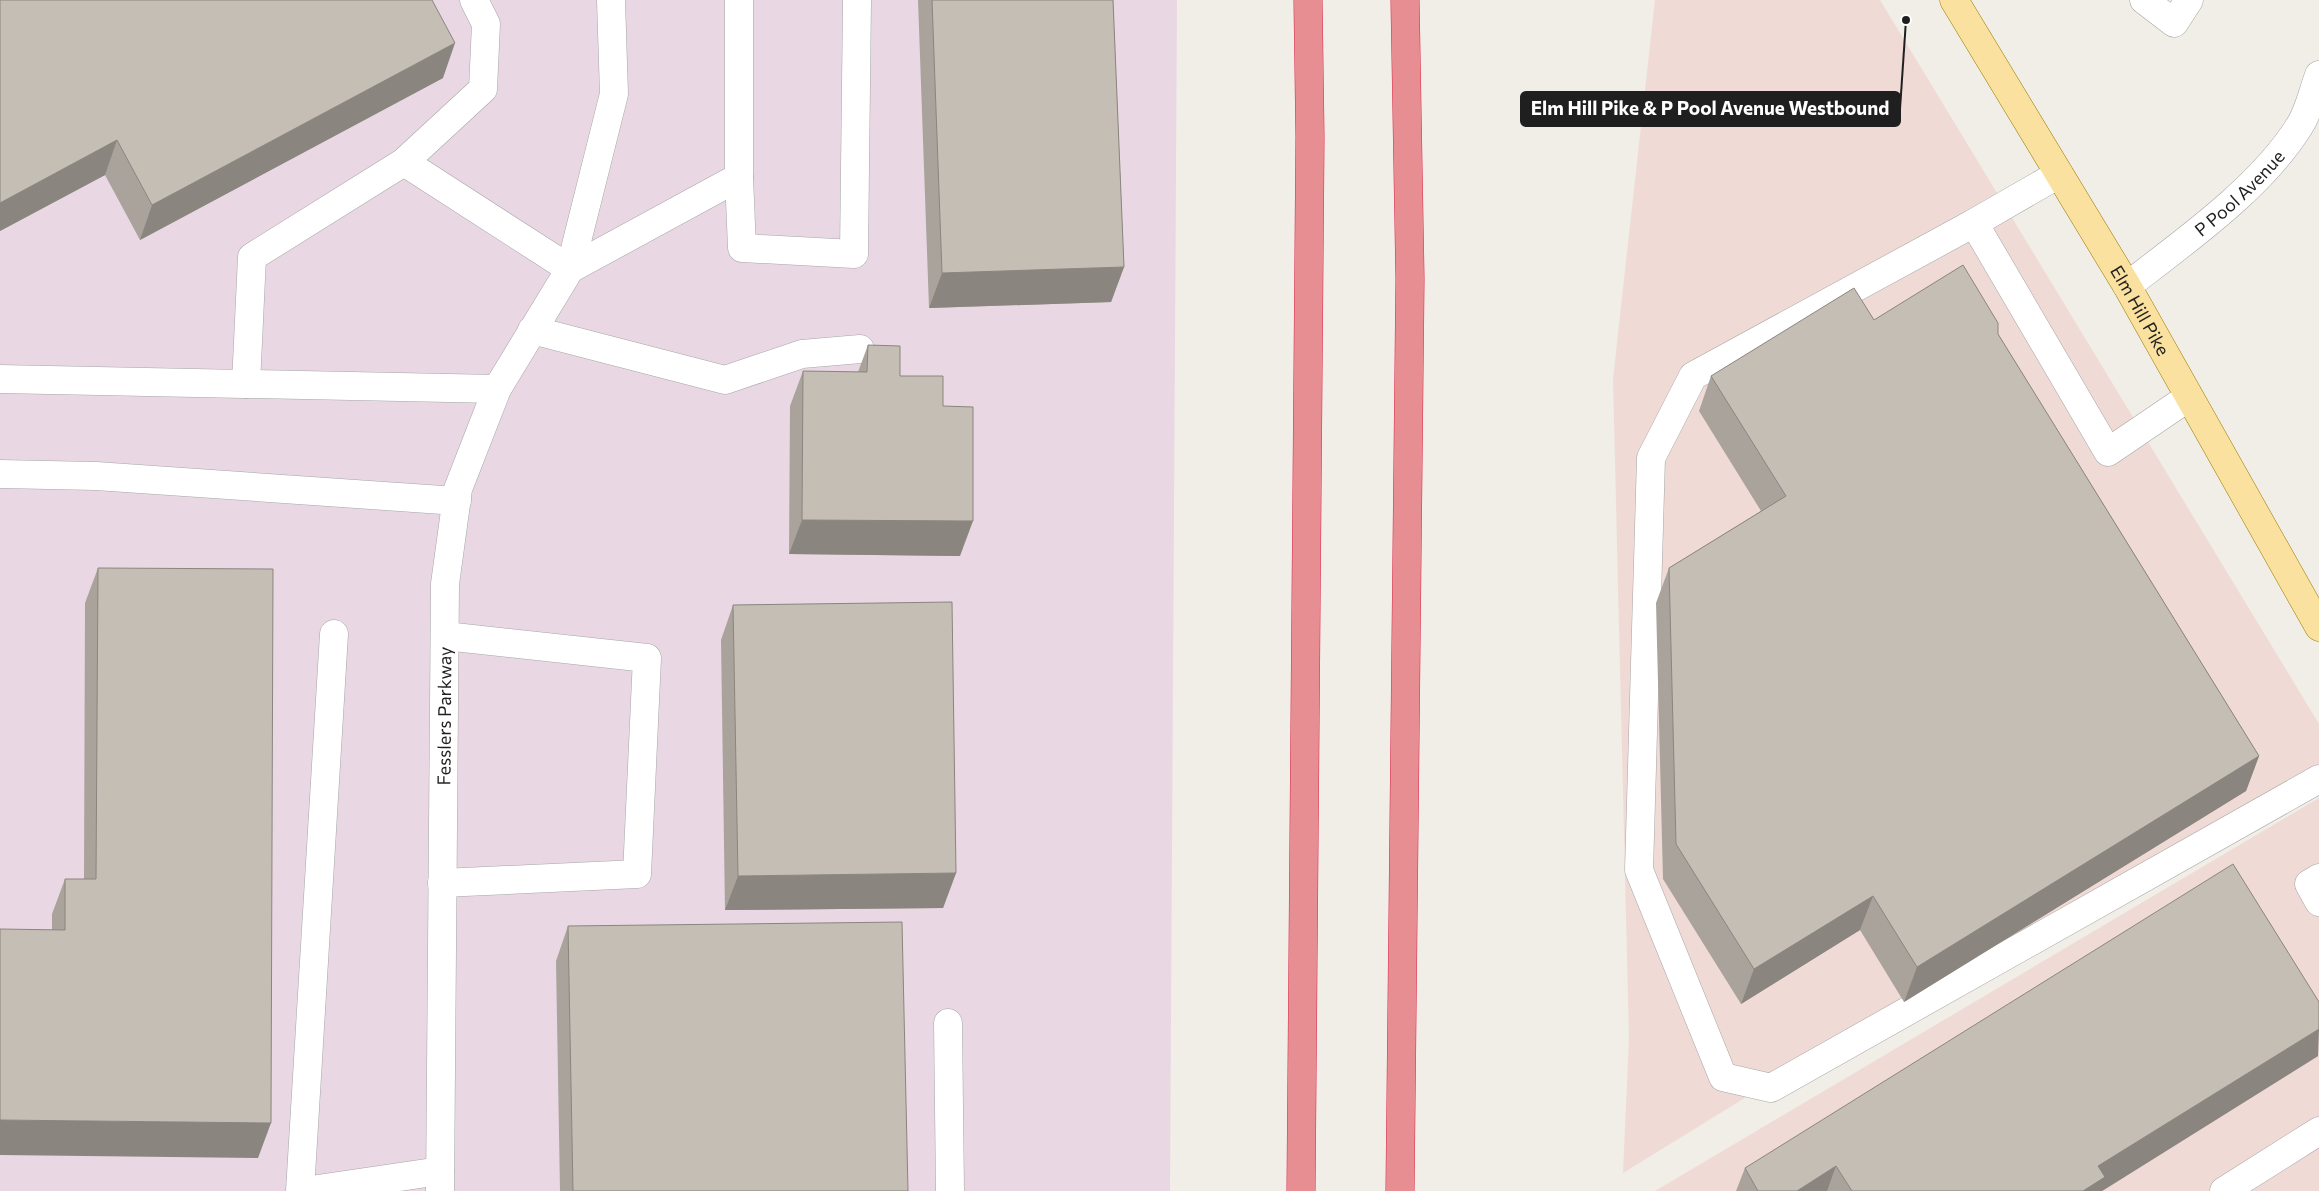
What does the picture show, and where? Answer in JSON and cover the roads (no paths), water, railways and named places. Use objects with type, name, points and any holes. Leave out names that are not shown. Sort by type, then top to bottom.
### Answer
[{"type":"highway","points":[[1301,1191],[1310,147],[1308,0]]},
{"type":"highway","points":[[1400,1191],[1410,278],[1405,0]]},
{"type":"main road","name":"Elm Hill Pike","points":[[1954,0],[2127,286],[2319,627]]},
{"type":"street","points":[[246,384],[252,257],[404,162],[483,89],[486,24],[474,0]]},
{"type":"street","points":[[570,269],[614,94],[611,0]]},
{"type":"street","points":[[739,0],[742,248],[854,254],[857,0]]},
{"type":"street","points":[[2144,0],[2174,23],[2189,0]]},
{"type":"street","name":"P Pool Avenue","points":[[2127,286],[2200,229],[2268,167],[2313,110],[2319,75]]},
{"type":"street","points":[[404,162],[570,269]]},
{"type":"street","points":[[2059,174],[1693,376],[1651,458],[1639,870],[1723,1077],[1770,1088],[2319,779]]},
{"type":"street","points":[[570,269],[740,177]]},
{"type":"street","points":[[1974,222],[2108,452],[2190,397]]},
{"type":"street","name":"Fesslers Parkway","points":[[440,1181],[445,584],[458,489],[497,389],[570,269]]},
{"type":"street","points":[[532,330],[726,380],[802,354],[860,349]]},
{"type":"street","points":[[0,379],[497,389]]},
{"type":"street","points":[[0,474],[96,476],[457,501]]},
{"type":"street","points":[[334,634],[302,1191],[440,1181]]},
{"type":"street","points":[[442,883],[637,874],[647,658],[445,636]]},
{"type":"street","points":[[2319,878],[2309,884],[2319,902]]},
{"type":"street","points":[[948,1023],[950,1191]]},
{"type":"street","points":[[2224,1191],[2319,1131]]},
{"type":"place","name":"Elm Hill Pike & P Pool Avenue Westbound","points":[[1906,20]]}]
